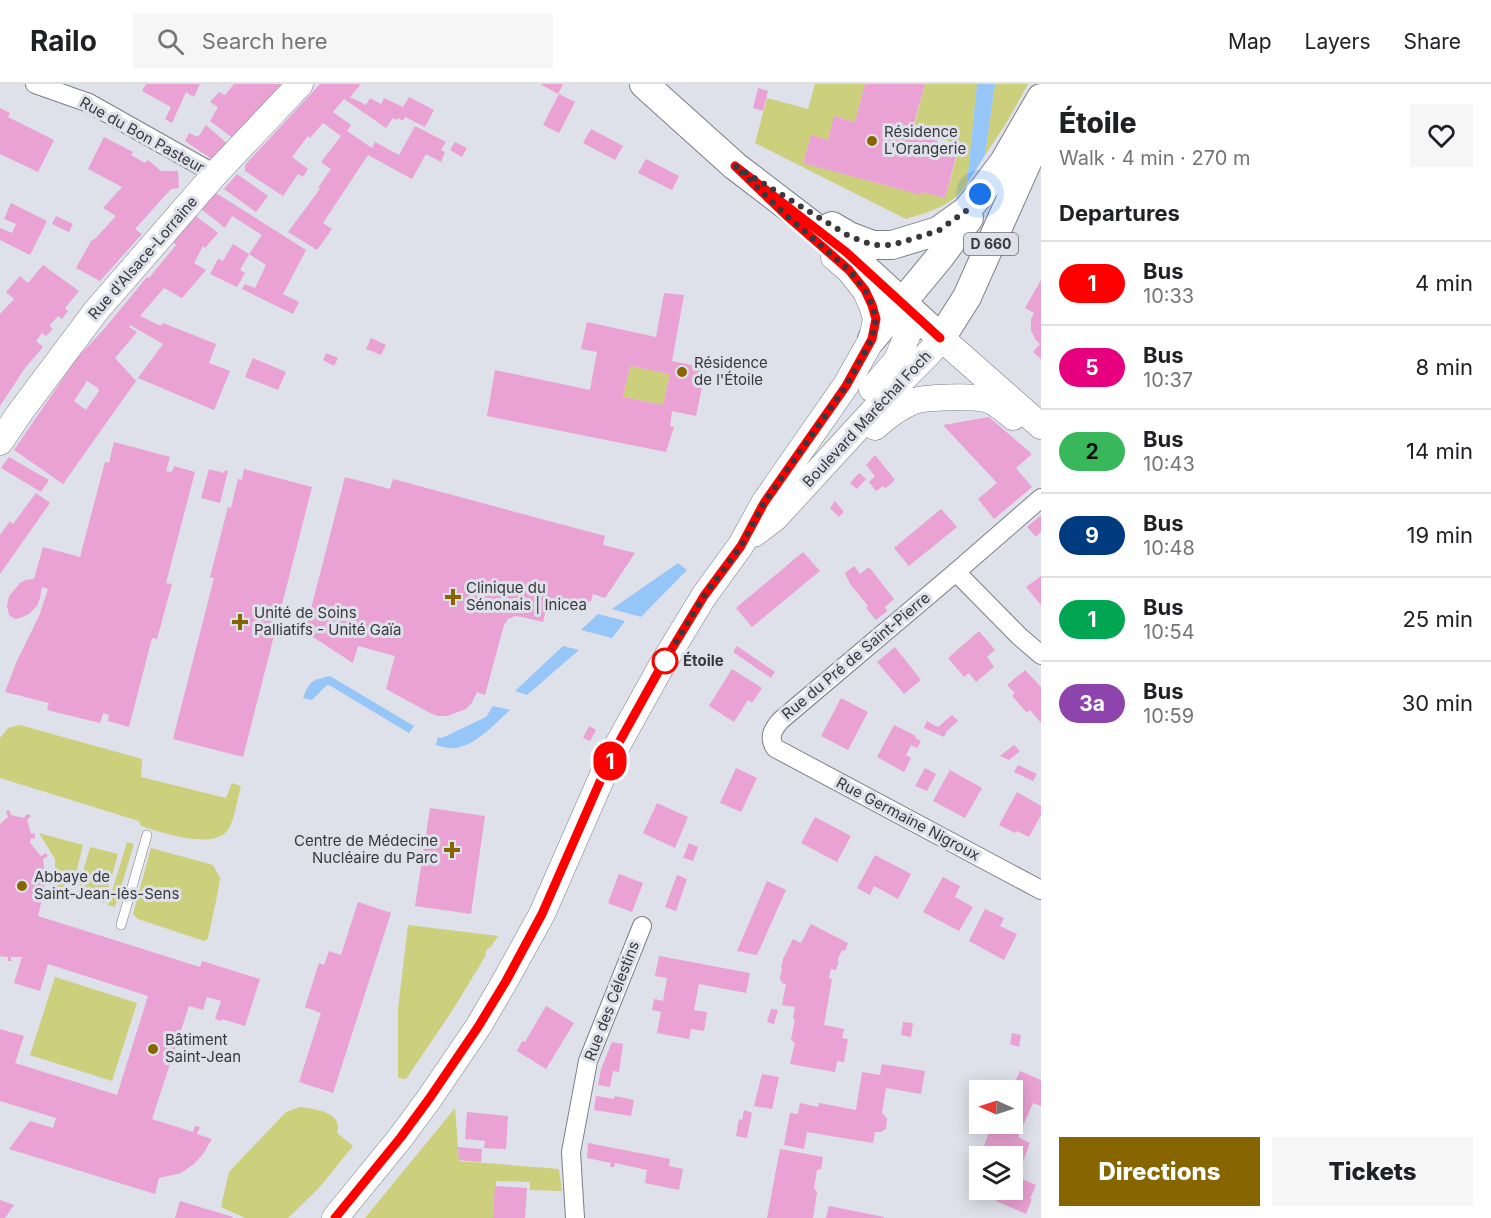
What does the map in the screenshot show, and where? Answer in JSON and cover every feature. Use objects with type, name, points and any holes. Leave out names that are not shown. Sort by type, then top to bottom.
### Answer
[{"type":"main road","name":"Rue d'Alsace-Lorraine","points":[[0,442],[96,311],[215,174],[300,84]]},
{"type":"main road","points":[[644,84],[735,166],[854,258],[940,338],[1041,426]]},
{"type":"main road","name":"D 660","points":[[735,166],[849,236],[873,245],[892,245],[938,231],[966,211],[1004,162],[1041,98]]},
{"type":"main road","name":"Boulevard Maréchal Foch","points":[[911,310],[939,258],[1041,119]]},
{"type":"main road","name":"Boulevard Maréchal Foch","points":[[872,339],[911,310],[1038,139]]},
{"type":"main road","name":"Boulevard Maréchal Foch","points":[[741,546],[775,518],[930,352],[967,297],[1038,139]]},
{"type":"main road","name":"Boulevard Maréchal Foch","points":[[335,1218],[401,1137],[478,1027],[542,914],[602,777],[662,665],[704,596],[741,546],[764,503],[846,386],[872,339],[876,319],[865,290],[849,270],[786,215],[735,166]]},
{"type":"main road","points":[[741,546],[897,360],[908,333],[911,310]]},
{"type":"main road","points":[[801,489],[836,462],[893,411],[916,400],[986,399],[1003,408],[1041,441]]},
{"type":"street","name":"Rue du Bon Pasteur","points":[[35,84],[89,103],[215,174]]},
{"type":"street","name":"Rue du Pré de Saint-Pierre","points":[[775,748],[772,744],[772,733],[781,720],[1041,498]]},
{"type":"street","points":[[956,572],[1018,636],[1041,655]]},
{"type":"street","name":"Rue Germaine Nigroux","points":[[775,748],[1041,890]]},
{"type":"street","name":"Rue des Célestins","points":[[575,1218],[571,1152],[588,1061],[642,926]]},
{"type":"lane","points":[[121,925],[147,835]]},
{"type":"green space","points":[[815,84],[865,84],[855,122],[834,116],[828,140],[811,136],[803,163],[921,195],[922,192],[945,198],[960,145],[913,130],[925,84],[977,84],[967,184],[955,198],[947,203],[906,219],[755,143],[767,98],[808,109]]},
{"type":"green space","points":[[995,84],[1028,84],[985,155]]},
{"type":"green space","points":[[630,366],[670,374],[663,405],[623,397]]},
{"type":"green space","points":[[20,725],[142,759],[141,777],[226,798],[232,783],[241,786],[230,826],[220,836],[210,839],[186,838],[141,826],[139,821],[0,778],[0,738],[8,728]]},
{"type":"green space","points":[[39,833],[83,845],[71,893],[55,888],[55,859]]},
{"type":"green space","points":[[127,842],[134,844],[115,907],[108,905]]},
{"type":"green space","points":[[90,847],[118,854],[104,903],[77,894]]},
{"type":"green space","points":[[151,848],[213,865],[220,878],[208,938],[204,941],[138,919],[133,914]]},
{"type":"green space","points":[[408,925],[498,936],[488,948],[452,1011],[406,1079],[398,1078],[398,1009]]},
{"type":"green space","points":[[55,977],[137,1003],[112,1081],[30,1055]]},
{"type":"green space","points":[[300,1107],[332,1116],[338,1126],[337,1133],[353,1146],[318,1189],[288,1218],[245,1218],[221,1207],[229,1172],[286,1112]]},
{"type":"green space","points":[[455,1108],[459,1161],[559,1169],[562,1191],[530,1190],[530,1182],[496,1181],[493,1218],[365,1218]]},
{"type":"water","points":[[977,84],[995,84],[985,155],[967,184]]},
{"type":"water","points":[[678,563],[687,570],[641,617],[612,609]]},
{"type":"water","points":[[598,614],[625,621],[612,638],[581,630]]},
{"type":"water","points":[[563,646],[579,650],[527,695],[515,691]]},
{"type":"water","points":[[330,676],[414,726],[409,733],[329,685],[312,700],[303,698],[312,682]]},
{"type":"water","points":[[493,706],[510,710],[471,743],[455,748],[436,745],[438,737],[442,738],[486,717]]},
{"type":"building","points":[[146,84],[200,84],[194,97],[186,92],[172,123],[165,119],[171,107],[142,91]]},
{"type":"building","points":[[234,84],[281,84],[234,139],[210,121],[218,107],[210,102],[219,92],[225,95]]},
{"type":"building","points":[[320,84],[361,84],[350,97],[366,105],[370,98],[381,104],[384,98],[403,107],[409,97],[434,110],[425,127],[405,117],[403,121],[393,118],[386,128],[344,99],[333,112],[351,125],[347,131],[372,148],[375,142],[399,155],[415,126],[446,142],[441,150],[445,152],[441,162],[426,154],[412,179],[368,155],[323,223],[332,229],[317,250],[288,232],[320,189],[318,188],[331,169],[321,162],[341,136],[323,123],[310,138],[308,136],[292,157],[308,169],[303,177],[298,174],[283,196],[245,171],[245,165]]},
{"type":"building","points":[[540,84],[563,84],[558,94]]},
{"type":"building","name":"Résidence L'Orangerie","points":[[865,84],[925,84],[911,134],[958,149],[945,198],[922,192],[921,195],[803,163],[811,135],[828,140],[834,116],[855,122]]},
{"type":"building","points":[[758,88],[768,91],[763,111],[753,108]]},
{"type":"building","points":[[559,94],[575,102],[559,133],[543,125]]},
{"type":"building","points":[[0,108],[10,113],[8,117],[54,140],[38,172],[0,154]]},
{"type":"building","points":[[206,125],[229,145],[216,162],[185,141],[189,133],[198,137]]},
{"type":"building","points":[[591,129],[623,146],[615,160],[583,143]]},
{"type":"building","points":[[104,137],[133,152],[131,155],[145,163],[148,160],[161,171],[178,171],[179,188],[171,189],[135,229],[142,234],[100,281],[76,268],[91,241],[116,216],[103,208],[122,187],[88,169]]},
{"type":"building","points":[[455,142],[467,148],[462,157],[450,150]]},
{"type":"building","points":[[646,159],[679,176],[672,190],[638,173]]},
{"type":"building","points":[[237,174],[268,196],[256,212],[224,189]]},
{"type":"building","points":[[216,193],[306,250],[283,294],[299,302],[293,314],[242,289],[245,284],[255,288],[266,265],[249,254],[262,235],[232,216],[225,228],[201,209]]},
{"type":"building","points":[[11,203],[47,221],[30,255],[0,240],[0,228],[12,233],[16,224],[4,219]]},
{"type":"building","points":[[56,216],[73,224],[69,232],[52,224]]},
{"type":"building","points":[[196,216],[218,233],[205,248],[203,246],[194,263],[206,270],[182,298],[164,288],[140,316],[161,326],[163,323],[216,344],[209,363],[230,371],[214,410],[138,378],[163,344],[130,325],[129,327],[137,332],[115,358],[136,381],[63,484],[14,450],[77,358],[147,277],[149,278],[176,245],[173,242]],"holes":[[[87,381],[99,391],[86,410],[74,401]]]},
{"type":"building","points":[[233,244],[249,254],[240,270],[245,273],[237,287],[210,274],[218,259],[223,261]]},
{"type":"building","points":[[43,265],[79,291],[65,308],[68,311],[62,319],[58,316],[49,326],[53,329],[46,336],[42,333],[36,341],[43,347],[25,368],[0,406],[0,314],[14,299],[6,292],[20,276],[28,283]]},
{"type":"building","points":[[1041,280],[1041,359],[1033,352],[1040,344],[1031,330],[1031,319],[1034,313],[1025,308]]},
{"type":"building","name":"Résidence de l'Étoile","points":[[664,293],[684,295],[672,361],[706,368],[696,416],[672,411],[670,426],[674,427],[666,452],[487,416],[495,370],[590,390],[597,352],[581,349],[587,322],[656,337]],"holes":[[[630,366],[670,374],[663,405],[623,397]]]},
{"type":"building","points":[[371,338],[386,345],[381,355],[366,349]]},
{"type":"building","points":[[326,353],[338,358],[334,366],[323,360]]},
{"type":"building","points":[[253,358],[286,372],[278,390],[245,377]]},
{"type":"building","points":[[989,417],[1032,454],[1016,468],[1032,487],[994,519],[978,499],[997,483],[943,425]]},
{"type":"building","points":[[114,442],[170,457],[166,471],[172,472],[174,466],[195,472],[166,583],[172,584],[157,639],[152,638],[129,727],[108,721],[109,715],[103,713],[100,723],[47,710],[49,703],[5,692],[16,663],[39,616],[48,589],[42,587],[37,606],[29,614],[15,619],[9,615],[7,606],[9,596],[20,583],[34,579],[43,547],[80,557],[105,462],[109,463]]},
{"type":"building","points":[[875,455],[895,480],[885,489],[883,486],[876,491],[869,482],[875,476],[866,465]]},
{"type":"building","points":[[9,457],[49,480],[41,492],[1,468]]},
{"type":"building","points":[[209,469],[224,473],[225,470],[228,471],[220,503],[201,498]]},
{"type":"building","name":"Unité de Soins Palliatifs - Unité Gaïa","points":[[244,469],[312,487],[243,757],[173,739],[214,578],[210,577],[228,507],[231,508],[238,479],[242,480]]},
{"type":"building","points":[[859,473],[866,479],[857,489],[850,483]]},
{"type":"building","name":"Clinique du Sénonais | Inicea","points":[[345,477],[390,489],[393,479],[605,536],[603,545],[635,553],[605,598],[593,594],[591,601],[580,607],[549,599],[543,622],[515,616],[508,619],[504,625],[485,695],[477,692],[466,709],[447,716],[438,716],[386,689],[395,656],[358,646],[353,663],[305,632]]},
{"type":"building","points":[[36,493],[50,503],[0,574],[0,535],[10,521],[13,524]]},
{"type":"building","points":[[835,501],[844,512],[839,517],[830,508]]},
{"type":"building","points":[[941,509],[957,527],[909,566],[894,548]]},
{"type":"building","points":[[1041,515],[1041,532],[1036,537],[1027,527]]},
{"type":"building","points":[[803,552],[820,571],[752,627],[736,608]]},
{"type":"building","points":[[854,566],[860,574],[869,567],[894,599],[885,607],[887,611],[876,620],[850,584],[845,573]]},
{"type":"building","points":[[1041,576],[1041,605],[1026,587]]},
{"type":"building","points":[[979,631],[995,650],[987,657],[994,667],[976,682],[969,673],[964,677],[948,658]]},
{"type":"building","points":[[737,646],[775,672],[771,678],[733,652]]},
{"type":"building","points":[[895,647],[921,680],[904,694],[877,662]]},
{"type":"building","points":[[732,669],[762,688],[752,703],[748,700],[734,722],[709,706]]},
{"type":"building","points":[[1025,670],[1041,687],[1041,723],[1030,710],[1027,713],[1012,696],[1015,693],[1007,685]]},
{"type":"building","points":[[841,698],[868,712],[848,750],[821,736]]},
{"type":"building","points":[[952,715],[958,721],[944,737],[924,728],[927,721],[938,727]]},
{"type":"building","points":[[894,725],[921,741],[917,748],[911,745],[906,755],[911,758],[904,772],[877,757]]},
{"type":"building","points":[[589,726],[596,730],[590,741],[583,738]]},
{"type":"building","points":[[1014,745],[1020,751],[1009,760],[1000,756]]},
{"type":"building","points":[[1018,765],[1037,774],[1033,781],[1014,772]]},
{"type":"building","points":[[736,768],[757,778],[741,812],[720,803]]},
{"type":"building","points":[[925,768],[936,774],[927,791],[915,786]]},
{"type":"building","points":[[950,770],[982,788],[965,818],[933,801]]},
{"type":"building","points":[[1017,792],[1041,806],[1041,815],[1029,837],[999,825]]},
{"type":"building","points":[[657,803],[688,817],[675,848],[643,833]]},
{"type":"building","name":"Centre de Médecine Nucléaire du Parc","points":[[430,808],[485,816],[471,914],[415,906]]},
{"type":"building","name":"Bâtiment Saint-Jean","points":[[9,810],[11,815],[24,818],[27,814],[31,816],[27,820],[31,833],[35,834],[35,839],[31,838],[30,843],[41,856],[46,853],[48,856],[43,859],[45,877],[51,878],[51,882],[45,881],[44,890],[50,891],[49,896],[43,895],[38,916],[200,967],[202,961],[260,979],[245,1026],[215,1019],[221,1001],[207,997],[203,1010],[189,1006],[152,1119],[193,1132],[195,1126],[200,1127],[197,1134],[212,1139],[194,1164],[181,1173],[159,1178],[155,1194],[9,1149],[30,1121],[53,1128],[56,1118],[0,1101],[0,1029],[24,1036],[15,1063],[117,1095],[148,996],[48,964],[40,991],[14,983],[22,957],[11,957],[11,961],[8,961],[8,957],[0,956],[0,824],[8,817],[6,811]]},
{"type":"building","points":[[815,817],[851,836],[837,862],[801,843]]},
{"type":"building","points":[[689,843],[698,847],[693,861],[683,858]]},
{"type":"building","points":[[875,855],[911,874],[898,899],[874,886],[870,895],[857,888]]},
{"type":"building","points":[[619,874],[643,883],[632,912],[608,903]]},
{"type":"building","points":[[677,875],[687,879],[676,911],[665,907]]},
{"type":"building","points":[[943,877],[960,886],[955,897],[973,907],[959,931],[923,912]]},
{"type":"building","points":[[767,881],[786,890],[757,955],[737,951]]},
{"type":"building","points":[[358,902],[391,913],[333,1093],[299,1082],[321,1013],[305,1007],[319,963],[324,965],[329,951],[341,955]]},
{"type":"building","points":[[985,909],[1004,918],[1000,926],[1017,934],[1004,960],[969,941]]},
{"type":"building","points":[[811,924],[848,943],[837,961],[839,961],[836,970],[831,969],[829,978],[832,979],[824,1025],[844,1029],[842,1038],[848,1039],[844,1062],[837,1061],[835,1072],[790,1064],[795,1043],[791,1040],[795,1007],[782,1005],[786,984],[782,983],[780,978],[781,968],[793,939],[801,943]]},
{"type":"building","points":[[659,956],[750,973],[746,993],[699,984],[694,1010],[707,1012],[704,1031],[691,1029],[689,1039],[657,1033],[661,1012],[652,1010],[654,999],[663,1001],[667,978],[655,976]]},
{"type":"building","points":[[546,1006],[574,1023],[546,1069],[517,1051],[522,1041],[525,1042]]},
{"type":"building","points":[[771,1009],[778,1010],[774,1024],[767,1022]]},
{"type":"building","points":[[903,1022],[913,1023],[911,1037],[901,1035]]},
{"type":"building","points":[[1012,1033],[1021,1035],[1019,1047],[1010,1044]]},
{"type":"building","points":[[612,1042],[623,1044],[619,1072],[613,1071],[610,1087],[598,1085],[601,1069]]},
{"type":"building","points":[[882,1064],[925,1071],[921,1094],[886,1088],[882,1113],[887,1118],[886,1129],[875,1132],[873,1143],[807,1132],[804,1149],[784,1145],[790,1113],[798,1114],[800,1103],[818,1107],[819,1103],[856,1110],[862,1072],[880,1075]]},
{"type":"building","points":[[1020,1071],[1041,1080],[1041,1106],[1033,1103],[1023,1126],[1023,1080],[1016,1080]]},
{"type":"building","points":[[762,1074],[779,1077],[772,1109],[754,1106]]},
{"type":"building","points":[[596,1096],[614,1099],[615,1096],[634,1100],[631,1116],[594,1110]]},
{"type":"building","points":[[744,1110],[752,1113],[747,1138],[736,1136],[739,1119],[742,1120]]},
{"type":"building","points":[[467,1112],[508,1116],[506,1149],[484,1148],[485,1141],[465,1139]]},
{"type":"building","points":[[988,1134],[1019,1134],[1018,1137],[1030,1143],[1023,1162],[1023,1146],[984,1146]]},
{"type":"building","points":[[588,1143],[670,1159],[669,1166],[683,1169],[679,1190],[645,1183],[647,1170],[615,1163],[614,1167],[610,1167],[611,1163],[587,1158]]},
{"type":"building","points":[[458,1147],[482,1149],[481,1162],[459,1160]]},
{"type":"building","points":[[780,1149],[823,1157],[821,1169],[817,1170],[814,1188],[817,1192],[813,1218],[767,1218]]},
{"type":"building","points":[[1023,1180],[1036,1185],[1026,1214],[996,1201],[1023,1200]]},
{"type":"building","points":[[495,1186],[527,1188],[525,1218],[493,1218]]},
{"type":"building","points":[[0,1200],[14,1205],[5,1218],[0,1218]]},
{"type":"building","points":[[180,1201],[233,1217],[175,1218]]},
{"type":"building","points":[[829,1206],[884,1217],[884,1218],[826,1218]]},
{"type":"bus line","name":"1","points":[[335,1218],[401,1137],[478,1027],[542,914],[602,777],[662,665],[704,596],[741,546],[764,503],[846,386],[872,339],[876,319],[865,290],[849,270],[786,215],[735,166],[846,252],[940,338]]},
{"type":"place","name":"Résidence L'Orangerie","points":[[872,141]]},
{"type":"place","name":"Résidence de l'Étoile","points":[[682,372]]},
{"type":"place","name":"Clinique du Sénonais | Inicea","points":[[453,597]]},
{"type":"place","name":"Unité de Soins Palliatifs - Unité Gaïa","points":[[240,622]]},
{"type":"place","name":"Étoile","points":[[665,661]]},
{"type":"place","name":"Centre de Médecine Nucléaire du Parc","points":[[452,850]]},
{"type":"place","name":"Abbaye de Saint-Jean-lès-Sens","points":[[22,886]]},
{"type":"place","name":"Bâtiment Saint-Jean","points":[[153,1049]]},
{"type":"route","points":[[665,661],[662,665],[704,596],[741,546],[764,503],[846,386],[872,339],[876,319],[865,290],[849,270],[786,215],[735,166],[849,236],[873,245],[892,245],[938,231],[966,211],[980,194]]}]
